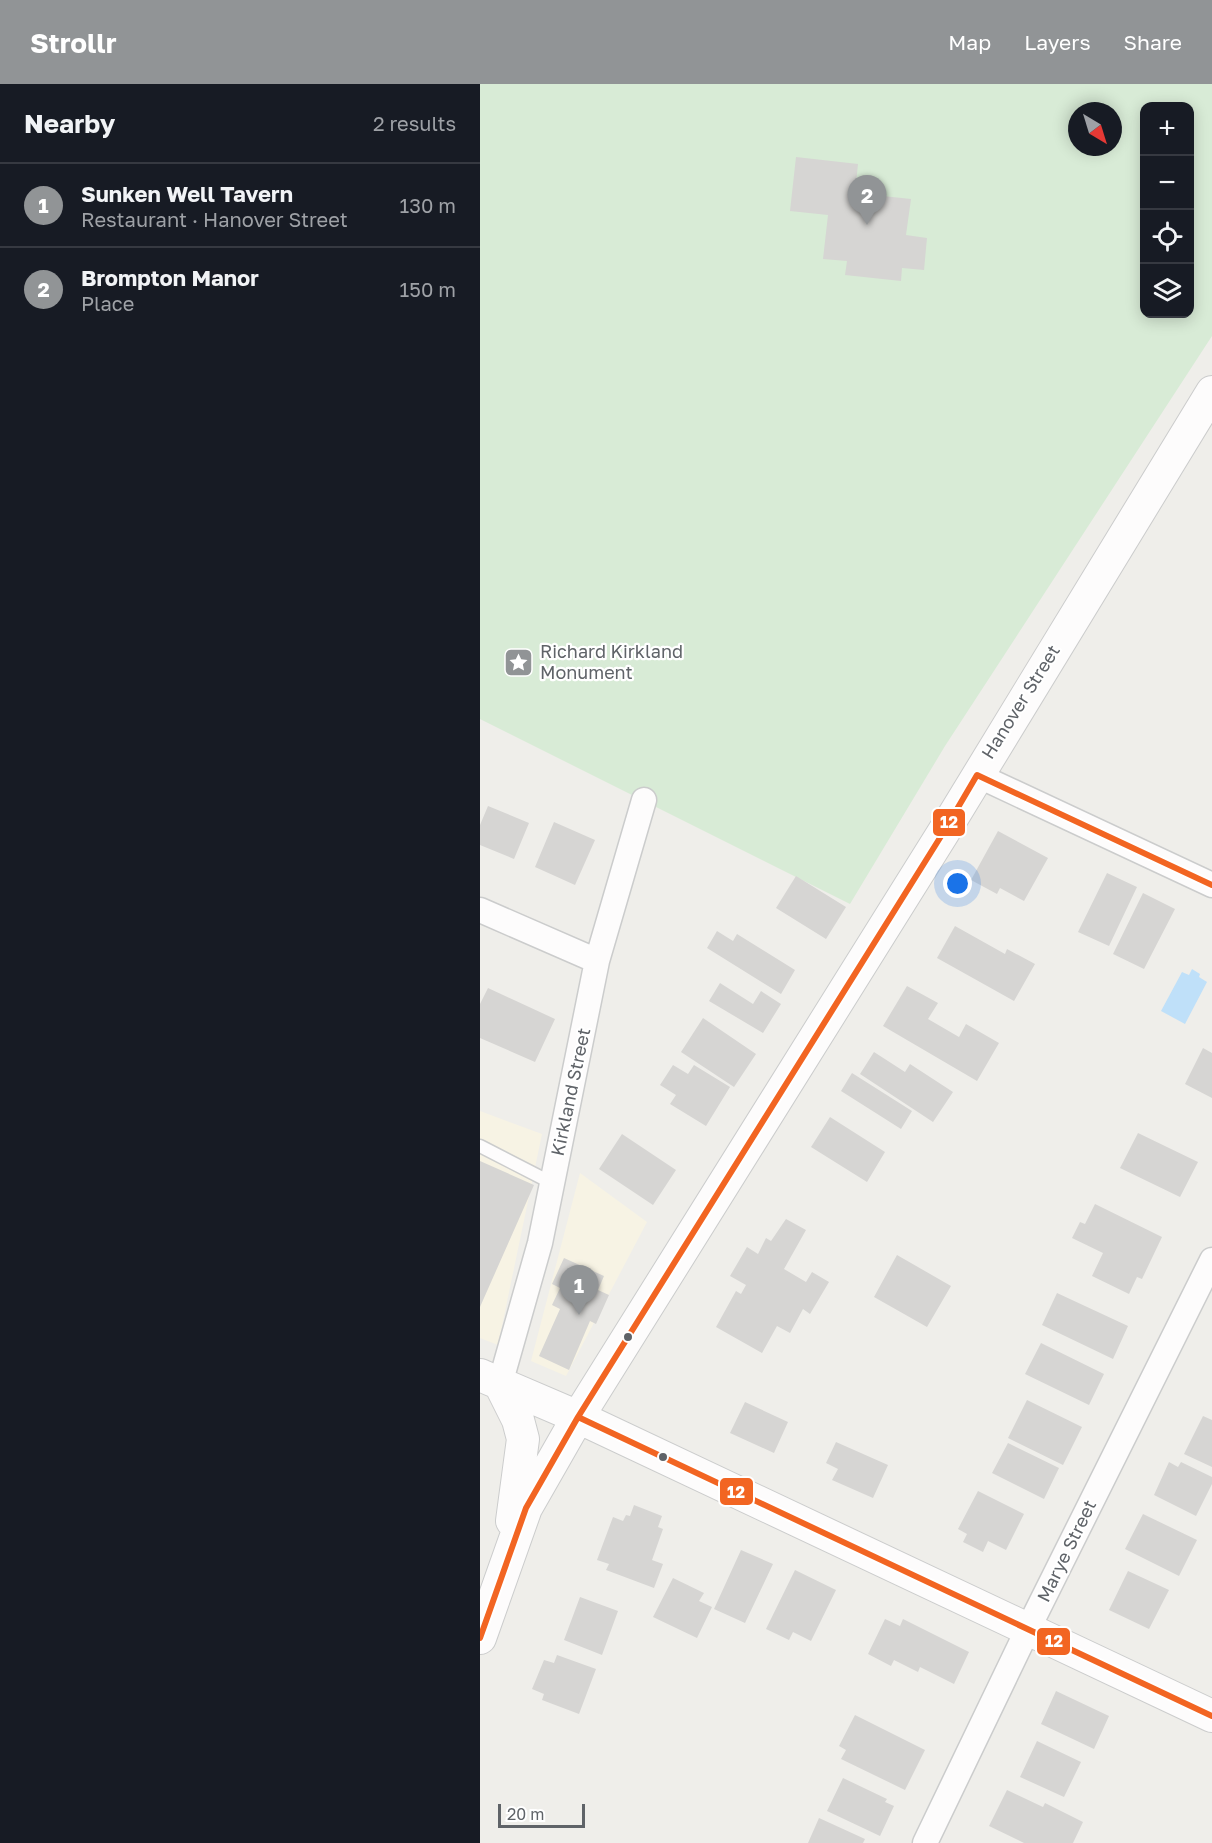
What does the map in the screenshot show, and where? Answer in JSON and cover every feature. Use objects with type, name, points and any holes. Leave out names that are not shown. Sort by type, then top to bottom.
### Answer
[{"type":"street","name":"Hanover Street","points":[[480,1638],[526,1508],[578,1417],[931,853],[1212,392]]},
{"type":"street","points":[[977,775],[1212,885]]},
{"type":"street","name":"Kirkland Street","points":[[490,1380],[540,1243],[597,961],[644,800]]},
{"type":"street","points":[[480,910],[597,961]]},
{"type":"street","name":"Marye Street","points":[[925,1843],[1028,1629],[1212,1260]]},
{"type":"street","points":[[490,1380],[578,1417],[1212,1716]]},
{"type":"street","points":[[490,1380],[518,1420],[523,1439],[507,1561]]},
{"type":"lane","points":[[480,1146],[552,1183]]},
{"type":"shaded area","points":[[480,1111],[542,1134],[498,1345],[480,1338]]},
{"type":"shaded area","points":[[580,1173],[647,1222],[566,1376],[531,1361]]},
{"type":"green space","points":[[480,84],[1212,84],[1212,336],[945,746],[850,904],[480,719]]},
{"type":"water","points":[[1192,969],[1207,982],[1185,1024],[1161,1011],[1182,972],[1189,975]]},
{"type":"building","points":[[796,157],[858,164],[855,193],[911,199],[906,235],[927,238],[924,270],[902,268],[901,281],[845,275],[847,261],[823,259],[828,215],[790,211]]},
{"type":"building","points":[[488,806],[529,823],[514,859],[480,845],[480,825]]},
{"type":"building","points":[[554,822],[595,840],[575,885],[535,867]]},
{"type":"building","points":[[998,831],[1048,858],[1024,901],[1000,888],[997,894],[971,880]]},
{"type":"building","points":[[1107,873],[1137,887],[1109,946],[1078,932]]},
{"type":"building","points":[[796,876],[846,907],[826,939],[776,908]]},
{"type":"building","points":[[1143,893],[1175,909],[1144,969],[1113,954]]},
{"type":"building","points":[[955,926],[1005,954],[1007,949],[1035,964],[1014,1001],[937,958]]},
{"type":"building","points":[[717,931],[733,941],[737,934],[795,970],[781,994],[707,948]]},
{"type":"building","points":[[720,983],[753,1004],[761,991],[781,1004],[763,1033],[709,1001]]},
{"type":"building","points":[[907,986],[938,1003],[928,1019],[959,1037],[966,1024],[999,1043],[977,1081],[883,1026]]},
{"type":"building","points":[[488,988],[555,1019],[535,1062],[480,1038],[480,1004]]},
{"type":"building","points":[[703,1018],[756,1054],[734,1087],[681,1052]]},
{"type":"building","points":[[1203,1048],[1212,1053],[1212,1098],[1185,1084]]},
{"type":"building","points":[[874,1052],[905,1072],[910,1064],[953,1092],[933,1122],[860,1074]]},
{"type":"building","points":[[673,1065],[688,1074],[694,1065],[730,1087],[706,1126],[670,1104],[676,1095],[660,1085]]},
{"type":"building","points":[[852,1073],[912,1111],[901,1129],[841,1091]]},
{"type":"building","points":[[830,1117],[885,1152],[867,1182],[811,1147]]},
{"type":"building","points":[[1138,1133],[1198,1162],[1180,1197],[1120,1168]]},
{"type":"building","points":[[622,1134],[676,1170],[653,1205],[599,1169]]},
{"type":"building","points":[[480,1161],[534,1185],[480,1307]]},
{"type":"building","points":[[1095,1204],[1162,1237],[1142,1279],[1137,1277],[1129,1294],[1092,1276],[1103,1253],[1072,1238],[1080,1222],[1085,1224]]},
{"type":"building","points":[[786,1219],[806,1230],[784,1269],[806,1282],[812,1272],[829,1282],[810,1314],[803,1309],[790,1333],[777,1326],[762,1353],[716,1327],[736,1291],[741,1294],[746,1285],[730,1276],[747,1247],[758,1254],[766,1238],[771,1241]]},
{"type":"building","points":[[897,1255],[951,1286],[927,1327],[874,1297]]},
{"type":"building","points":[[564,1258],[604,1276],[598,1290],[609,1295],[596,1324],[590,1321],[569,1370],[539,1356],[560,1309],[552,1305],[560,1288],[552,1284]]},
{"type":"building","points":[[1057,1293],[1128,1326],[1113,1359],[1042,1325]]},
{"type":"building","points":[[1041,1343],[1104,1374],[1089,1405],[1025,1374]]},
{"type":"building","points":[[1027,1400],[1082,1427],[1063,1465],[1008,1438]]},
{"type":"building","points":[[745,1402],[788,1422],[774,1453],[730,1433]]},
{"type":"building","points":[[1203,1416],[1212,1420],[1212,1467],[1184,1454]]},
{"type":"building","points":[[836,1442],[888,1465],[873,1498],[832,1480],[838,1469],[826,1463]]},
{"type":"building","points":[[1008,1443],[1059,1468],[1044,1499],[992,1473]]},
{"type":"building","points":[[1169,1462],[1178,1467],[1181,1462],[1212,1477],[1212,1484],[1196,1516],[1154,1495]]},
{"type":"building","points":[[978,1491],[1024,1514],[1006,1550],[988,1541],[983,1552],[963,1542],[967,1534],[958,1529]]},
{"type":"building","points":[[634,1505],[662,1516],[658,1527],[663,1529],[652,1560],[663,1564],[654,1588],[606,1570],[609,1564],[597,1560],[613,1517],[623,1521],[626,1515],[630,1516]]},
{"type":"building","points":[[1143,1514],[1197,1540],[1179,1576],[1125,1549]]},
{"type":"building","points":[[741,1550],[773,1564],[745,1623],[714,1609]]},
{"type":"building","points":[[795,1570],[836,1590],[811,1641],[793,1632],[789,1640],[766,1629]]},
{"type":"building","points":[[1128,1571],[1169,1590],[1149,1629],[1109,1610]]},
{"type":"building","points":[[673,1578],[704,1593],[699,1601],[712,1607],[697,1638],[653,1617]]},
{"type":"building","points":[[580,1597],[618,1611],[602,1655],[564,1640]]},
{"type":"building","points":[[885,1619],[900,1626],[903,1619],[969,1652],[954,1684],[920,1667],[918,1672],[894,1660],[891,1666],[868,1654]]},
{"type":"building","points":[[557,1655],[596,1669],[579,1714],[542,1700],[544,1694],[532,1689],[544,1660],[554,1663]]},
{"type":"building","points":[[1056,1691],[1109,1716],[1094,1749],[1041,1724]]},
{"type":"building","points":[[855,1715],[925,1750],[905,1790],[841,1759],[846,1750],[839,1746]]},
{"type":"building","points":[[1037,1741],[1081,1762],[1064,1797],[1020,1777]]},
{"type":"building","points":[[843,1778],[887,1799],[885,1802],[894,1806],[880,1836],[827,1811]]},
{"type":"building","points":[[1007,1790],[1043,1807],[1045,1803],[1083,1822],[1073,1843],[1024,1843],[989,1826]]},
{"type":"building","points":[[819,1818],[865,1839],[863,1843],[808,1843]]},
{"type":"transit line","name":"12","points":[[480,1638],[526,1508],[578,1417],[977,775],[1212,885]]},
{"type":"transit line","name":"12","points":[[578,1417],[1212,1716]]},
{"type":"place","name":"Brompton Manor","points":[[867,225]]},
{"type":"place","name":"Richard Kirkland Monument","points":[[519,662]]},
{"type":"place","name":"Sunken Well Tavern","points":[[579,1315]]}]
